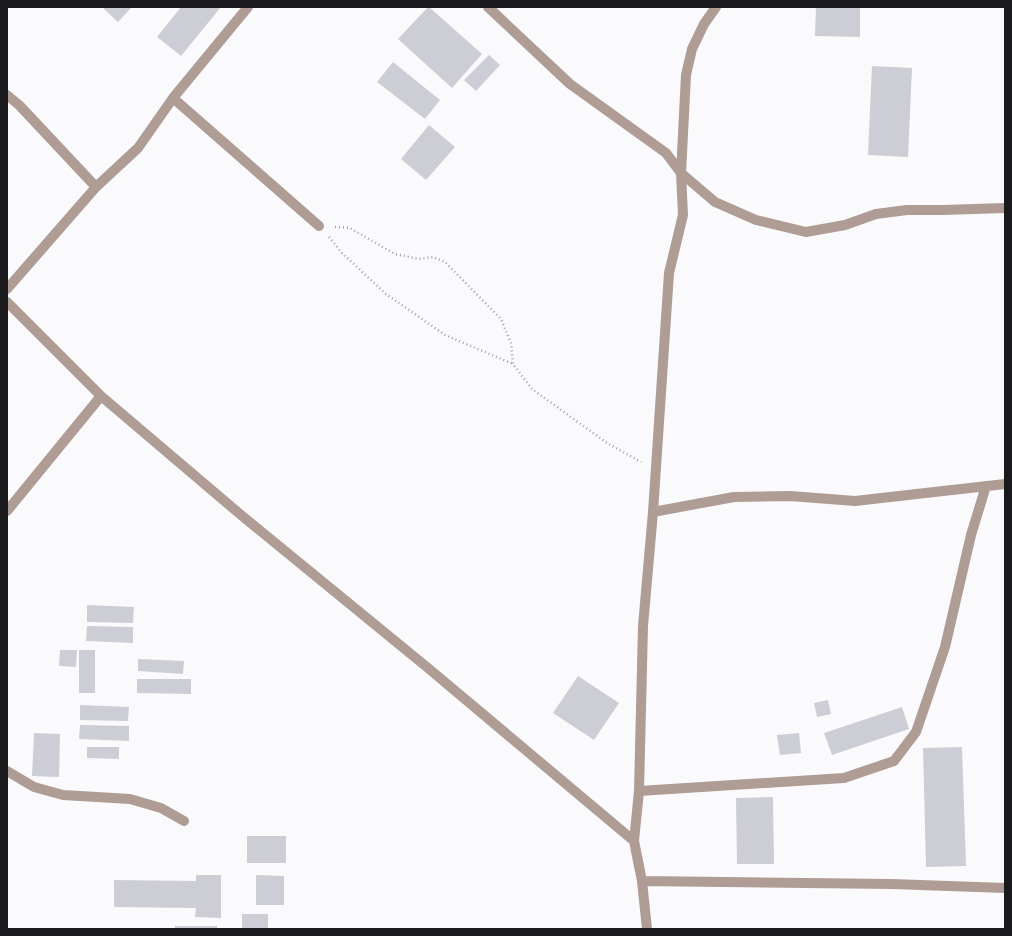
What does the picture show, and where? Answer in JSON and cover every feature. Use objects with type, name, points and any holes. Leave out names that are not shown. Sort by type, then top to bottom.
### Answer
[{"type":"street","points":[[7,289],[96,187],[138,148],[173,98],[248,7]]},
{"type":"street","points":[[488,7],[570,84],[666,153],[681,172],[714,202],[756,220],[806,232],[845,225],[876,214],[907,210],[1005,208]]},
{"type":"street","points":[[647,929],[642,881],[634,841],[639,791],[643,626],[669,273],[683,215],[681,172],[686,75],[692,49],[704,24],[716,7]]},
{"type":"street","points":[[7,95],[20,106],[96,187]]},
{"type":"street","points":[[173,98],[320,226]]},
{"type":"street","points":[[7,302],[101,396],[241,515],[422,663],[634,841]]},
{"type":"street","points":[[7,511],[101,396]]},
{"type":"street","points":[[652,512],[734,497],[790,496],[855,501],[1005,484]]},
{"type":"street","points":[[639,791],[844,778],[894,761],[916,732],[945,647],[971,535],[986,486]]},
{"type":"street","points":[[7,771],[34,787],[63,796],[130,799],[161,808],[184,821]]},
{"type":"street","points":[[642,881],[892,884],[1005,888]]},
{"type":"path","points":[[320,226],[350,228],[395,254],[419,259],[433,257],[445,262],[501,319],[511,342],[513,364]]},
{"type":"path","points":[[320,226],[342,253],[386,294],[445,335],[513,364],[532,389],[553,405],[607,443],[655,470]]},
{"type":"building","points":[[102,7],[132,7],[118,22]]},
{"type":"building","points":[[181,7],[221,7],[181,56],[157,37]]},
{"type":"building","points":[[428,7],[482,54],[452,88],[398,39]]},
{"type":"building","points":[[816,7],[860,7],[860,37],[815,36]]},
{"type":"building","points":[[489,55],[500,65],[476,91],[464,80]]},
{"type":"building","points":[[393,62],[440,100],[425,119],[377,82]]},
{"type":"building","points":[[872,66],[912,68],[908,157],[868,155]]},
{"type":"building","points":[[429,125],[455,147],[426,180],[401,159]]},
{"type":"building","points":[[87,605],[134,607],[133,623],[87,622]]},
{"type":"building","points":[[87,626],[133,627],[133,643],[86,641]]},
{"type":"building","points":[[60,650],[77,650],[76,667],[59,666]]},
{"type":"building","points":[[79,650],[95,650],[95,693],[79,693]]},
{"type":"building","points":[[138,659],[184,661],[183,674],[138,671]]},
{"type":"building","points":[[578,676],[619,703],[594,740],[553,713]]},
{"type":"building","points":[[137,679],[191,679],[191,694],[137,693]]},
{"type":"building","points":[[828,700],[831,714],[817,717],[814,703]]},
{"type":"building","points":[[80,705],[129,707],[128,721],[80,720]]},
{"type":"building","points":[[902,707],[909,729],[832,755],[824,733]]},
{"type":"building","points":[[80,725],[129,726],[129,741],[79,739]]},
{"type":"building","points":[[34,733],[60,734],[59,777],[32,776]]},
{"type":"building","points":[[799,733],[801,753],[780,755],[777,735]]},
{"type":"building","points":[[87,747],[119,747],[119,759],[87,758]]},
{"type":"building","points":[[962,747],[966,866],[926,867],[923,748]]},
{"type":"building","points":[[773,797],[774,864],[737,864],[736,798]]},
{"type":"building","points":[[247,836],[286,836],[286,863],[247,863]]},
{"type":"building","points":[[196,875],[221,875],[221,918],[195,917],[196,908],[114,907],[114,880],[196,881]]},
{"type":"building","points":[[256,875],[284,876],[284,905],[256,905]]},
{"type":"building","points":[[242,914],[268,914],[268,929],[242,929]]},
{"type":"building","points":[[175,926],[217,926],[217,929],[175,929]]}]
